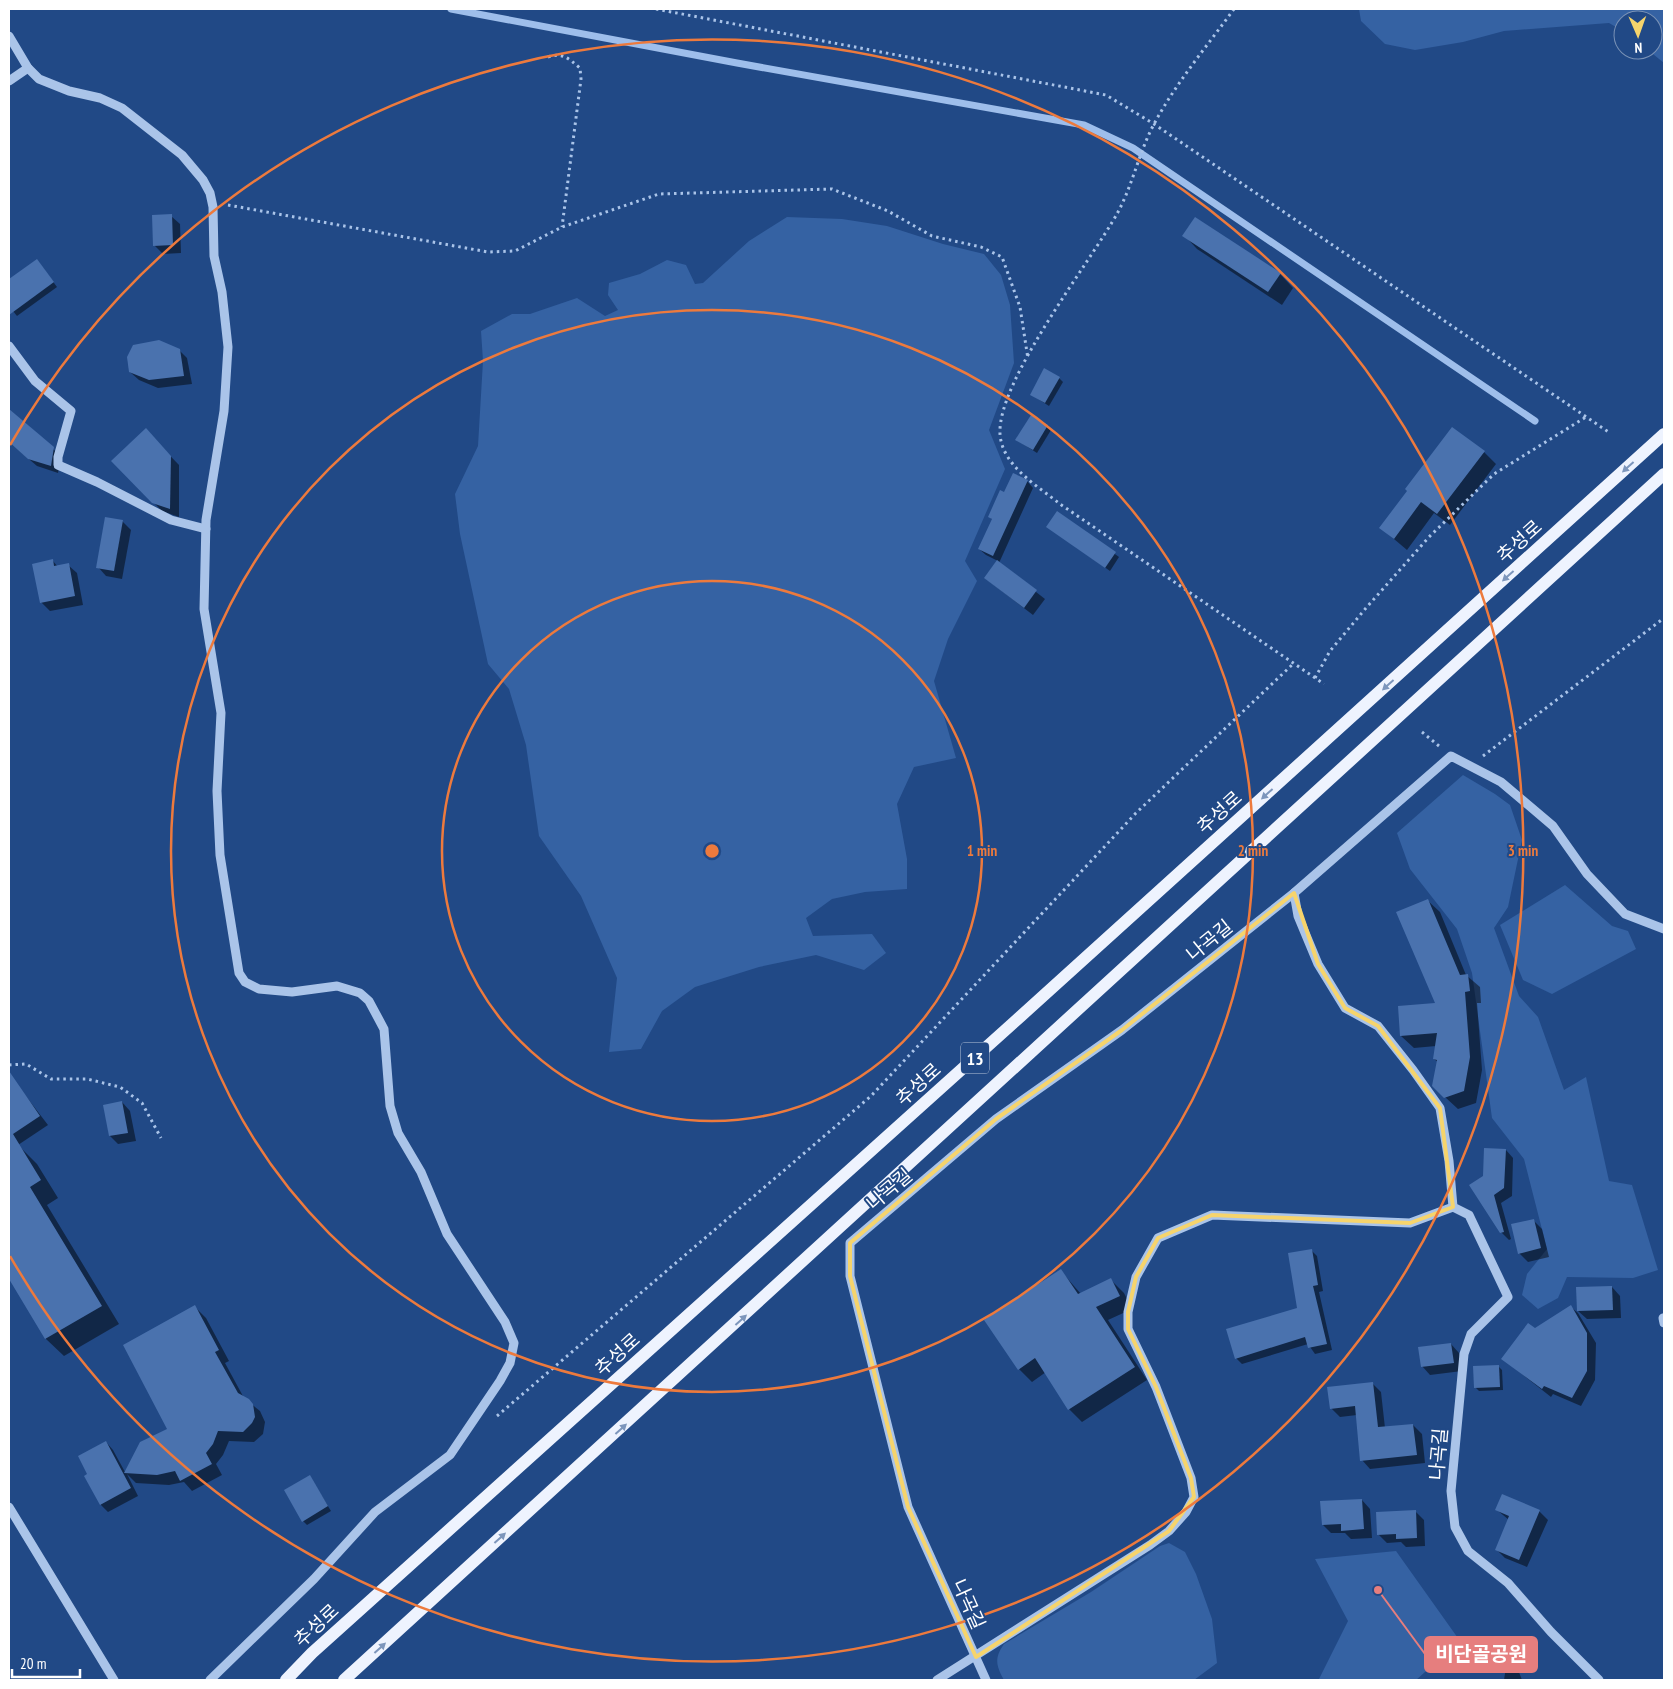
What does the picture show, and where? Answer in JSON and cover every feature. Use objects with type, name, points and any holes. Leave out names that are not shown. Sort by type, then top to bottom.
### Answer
[{"type":"main road","name":"추성로","points":[[286,1680],[312,1653],[1021,1016],[1664,434]]},
{"type":"main road","name":"13","points":[[344,1680],[1664,474]]},
{"type":"street","points":[[9,36],[28,68],[39,79],[52,85],[100,98],[130,114],[162,138],[194,167],[210,193],[213,207],[214,256],[222,292],[228,347],[224,411],[209,497],[206,529],[204,609],[220,713],[217,790],[220,855],[239,973],[245,982],[259,989],[292,992],[337,986],[360,993],[369,1001],[384,1029],[390,1106],[398,1133],[421,1172],[447,1234],[505,1322],[514,1343],[510,1363],[500,1381],[450,1455],[375,1512],[314,1579],[210,1680]]},
{"type":"street","points":[[9,81],[28,68]]},
{"type":"street","points":[[9,346],[35,381],[71,411],[58,457],[58,465],[97,482],[171,520],[206,529]]},
{"type":"street","points":[[1451,756],[1501,782],[1553,826],[1587,874],[1625,914],[1664,930]]},
{"type":"street","name":"나곡길","points":[[986,1680],[908,1508],[850,1276],[850,1243],[996,1119],[1122,1030],[1294,893],[1451,756]]},
{"type":"street","points":[[1294,893],[1298,916],[1318,964],[1345,1008],[1378,1026],[1440,1108],[1449,1161],[1452,1207]]},
{"type":"street","name":"나곡길","points":[[937,1680],[976,1657],[1169,1531],[1186,1512],[1194,1498],[1191,1478],[1163,1405],[1128,1329],[1128,1312],[1136,1277],[1158,1238],[1212,1215],[1410,1223],[1452,1207],[1469,1216],[1508,1297],[1471,1334],[1464,1354],[1451,1491],[1455,1527],[1468,1551],[1508,1583],[1551,1632],[1600,1680]]},
{"type":"street","points":[[9,1507],[114,1680]]},
{"type":"path","points":[[656,9],[1106,95],[1154,124],[1610,433]]},
{"type":"path","points":[[1234,9],[1154,124],[1119,211],[1010,390],[1002,413],[1000,436],[1007,456],[1023,473],[1060,504],[1324,684]]},
{"type":"path","points":[[548,57],[558,54],[566,57],[580,68],[581,79],[562,227]]},
{"type":"path","points":[[213,207],[226,204],[488,252],[515,251],[562,227],[659,194],[832,189],[888,211],[932,236],[982,247],[1002,257],[1020,307],[1028,359]]},
{"type":"path","points":[[1315,678],[1330,651],[1422,544],[1494,474],[1586,417]]},
{"type":"path","points":[[1470,766],[1664,618]]},
{"type":"path","points":[[492,1420],[872,1096],[1136,813],[1293,664]]},
{"type":"path","points":[[1422,732],[1451,756]]},
{"type":"path","points":[[9,1065],[26,1064],[50,1078],[87,1079],[120,1087],[142,1103],[161,1138]]},
{"type":"highlighted area","points":[[1294,893],[1318,964],[1345,1008],[1378,1026],[1440,1108],[1453,1207],[1410,1223],[1212,1215],[1158,1238],[1136,1277],[1128,1312],[1128,1329],[1156,1387],[1191,1478],[1194,1497],[1169,1531],[976,1657],[908,1507],[850,1276],[850,1243],[996,1119],[1122,1030]]},
{"type":"shaded area","points":[[1359,9],[1664,9],[1664,63],[1660,60],[1663,60],[1663,10],[1613,10],[1613,25],[1609,23],[1504,31],[1463,42],[1415,50],[1385,44],[1361,21]]},
{"type":"shaded area","points":[[787,217],[842,219],[887,226],[943,244],[984,254],[1001,275],[1010,305],[1014,363],[989,430],[1005,469],[965,561],[977,581],[948,639],[934,681],[956,758],[914,767],[897,804],[907,859],[907,889],[865,892],[832,899],[806,918],[813,936],[872,934],[886,953],[864,970],[816,955],[759,967],[695,987],[662,1011],[641,1049],[609,1052],[617,978],[581,896],[539,836],[526,745],[509,689],[488,664],[460,534],[455,494],[478,446],[483,361],[481,331],[512,314],[530,314],[577,298],[605,316],[618,310],[608,295],[609,283],[640,274],[667,260],[686,265],[695,284],[703,283],[749,241]]},
{"type":"shaded area","points":[[1463,775],[1510,805],[1522,840],[1508,907],[1494,928],[1519,996],[1538,1017],[1564,1090],[1586,1077],[1609,1181],[1632,1185],[1658,1270],[1633,1278],[1567,1277],[1558,1298],[1538,1309],[1522,1295],[1527,1274],[1547,1249],[1524,1159],[1492,1118],[1472,973],[1457,929],[1410,869],[1397,833]]},
{"type":"shaded area","points":[[1565,885],[1612,926],[1628,931],[1636,949],[1552,994],[1523,980],[1500,925]]},
{"type":"shaded area","points":[[1169,1543],[1185,1552],[1196,1574],[1212,1619],[1217,1663],[1194,1680],[1004,1680],[999,1670],[997,1658],[1004,1644],[1091,1592],[1160,1546]]},
{"type":"shaded area","points":[[1396,1551],[1460,1641],[1416,1680],[1319,1679],[1348,1621],[1315,1559]]},
{"type":"building","points":[[172,214],[173,245],[153,246],[152,215]]},
{"type":"building","points":[[1195,217],[1281,273],[1268,292],[1182,236]]},
{"type":"building","points":[[37,259],[54,282],[9,315],[9,279]]},
{"type":"building","points":[[159,340],[180,349],[184,376],[149,380],[129,372],[127,357],[133,345]]},
{"type":"building","points":[[1044,368],[1060,377],[1045,403],[1030,395]]},
{"type":"building","points":[[9,409],[54,447],[51,466],[28,459],[9,442]]},
{"type":"building","points":[[1031,415],[1048,425],[1033,450],[1015,440]]},
{"type":"building","points":[[1452,427],[1485,451],[1437,514],[1421,502],[1394,539],[1379,528],[1407,491],[1405,489]]},
{"type":"building","points":[[146,428],[171,456],[170,509],[152,503],[111,461]]},
{"type":"building","points":[[1013,473],[1028,480],[993,556],[978,549],[992,519],[988,517],[1000,490],[1004,492]]},
{"type":"building","points":[[1057,511],[1116,552],[1105,568],[1046,527]]},
{"type":"building","points":[[105,517],[123,520],[114,571],[96,568]]},
{"type":"building","points":[[53,559],[54,566],[69,563],[75,596],[40,603],[32,564]]},
{"type":"building","points":[[997,560],[1037,590],[1024,608],[984,578]]},
{"type":"building","points":[[1428,899],[1460,975],[1468,974],[1470,991],[1465,992],[1470,1057],[1464,1091],[1444,1098],[1432,1086],[1437,1060],[1433,1059],[1437,1033],[1400,1036],[1398,1006],[1435,1003],[1396,912]]},
{"type":"building","points":[[9,1071],[40,1116],[13,1134],[41,1180],[30,1187],[102,1306],[45,1339],[9,1279]]},
{"type":"building","points":[[122,1101],[128,1133],[109,1136],[103,1105]]},
{"type":"building","points":[[1484,1148],[1506,1149],[1504,1188],[1494,1195],[1504,1232],[1500,1233],[1469,1185],[1483,1176]]},
{"type":"building","points":[[1534,1219],[1541,1248],[1518,1254],[1511,1224]]},
{"type":"building","points":[[1312,1249],[1318,1285],[1313,1286],[1327,1344],[1308,1348],[1305,1337],[1235,1359],[1226,1329],[1297,1308],[1288,1253]]},
{"type":"building","points":[[1061,1269],[1078,1294],[1111,1278],[1120,1296],[1096,1307],[1135,1367],[1068,1410],[1035,1358],[1018,1370],[984,1320]]},
{"type":"building","points":[[1612,1286],[1613,1310],[1577,1311],[1576,1287]]},
{"type":"building","points":[[195,1305],[219,1350],[215,1352],[238,1393],[249,1399],[253,1404],[255,1417],[243,1432],[218,1431],[213,1444],[206,1453],[212,1464],[180,1481],[175,1471],[157,1475],[124,1473],[140,1442],[167,1429],[123,1345]]},
{"type":"building","points":[[1571,1305],[1587,1333],[1587,1371],[1572,1398],[1544,1386],[1542,1389],[1501,1359],[1528,1323],[1535,1328]]},
{"type":"building","points":[[1451,1343],[1454,1363],[1421,1367],[1418,1347]]},
{"type":"building","points":[[1499,1365],[1500,1387],[1474,1388],[1473,1366]]},
{"type":"building","points":[[1373,1382],[1378,1427],[1413,1424],[1417,1455],[1360,1461],[1355,1406],[1330,1409],[1327,1387]]},
{"type":"building","points":[[106,1441],[131,1488],[100,1505],[84,1476],[87,1474],[78,1456]]},
{"type":"building","points":[[310,1475],[328,1506],[302,1522],[284,1490]]},
{"type":"building","points":[[1502,1494],[1540,1510],[1519,1560],[1495,1550],[1509,1516],[1495,1510]]},
{"type":"building","points":[[1362,1499],[1364,1529],[1341,1531],[1341,1524],[1322,1525],[1320,1501]]},
{"type":"building","points":[[1416,1510],[1417,1538],[1396,1539],[1396,1534],[1377,1535],[1376,1512]]},
{"type":"waterway","points":[[451,9],[737,63],[1084,125],[1133,148],[1535,421]]},
{"type":"place","name":"비단골공원","points":[[1378,1590]]}]
